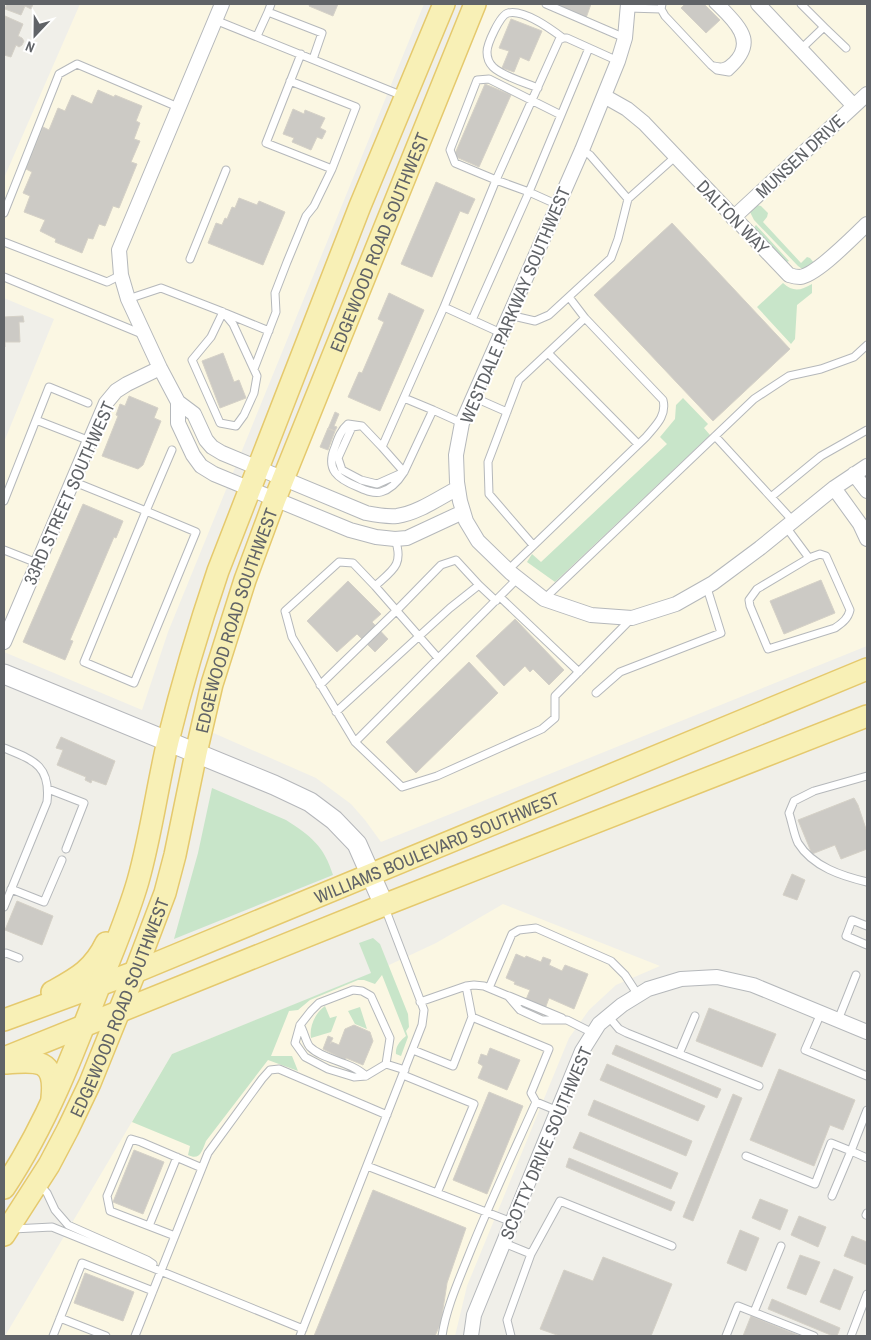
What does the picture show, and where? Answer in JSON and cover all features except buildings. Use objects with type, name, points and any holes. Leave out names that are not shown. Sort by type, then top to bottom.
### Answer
[{"type":"main road","name":"EDGEWOOD ROAD SOUTHWEST","points":[[4,1188],[23,1159],[51,1104],[85,1025],[138,883],[168,742],[212,587],[360,206],[444,4]]},
{"type":"main road","name":"EDGEWOOD ROAD SOUTHWEST","points":[[6,1232],[38,1182],[72,1121],[90,1083],[135,972],[165,893],[212,684],[228,630],[275,499],[475,4]]},
{"type":"main road","name":"WILLIAMS BOULEVARD SOUTHWEST","points":[[5,1020],[135,972],[867,669]]},
{"type":"main road","name":"WILLIAMS BOULEVARD SOUTHWEST","points":[[4,1058],[384,905],[867,716]]},
{"type":"main road","points":[[5,1020],[88,969],[102,952],[114,925],[138,883]]},
{"type":"main road","points":[[4,1063],[32,1060],[43,1064],[51,1073],[53,1084],[51,1104]]},
{"type":"street","points":[[222,4],[119,250],[121,274],[128,299],[160,368],[178,402],[194,414],[206,440],[212,447],[366,513],[383,516],[411,513],[458,488]]},
{"type":"street","points":[[758,4],[854,106]]},
{"type":"street","name":"WESTDALE PARKWAY SOUTHWEST","points":[[628,6],[625,38],[618,61],[582,150],[462,423],[456,455],[458,488],[466,521],[478,540],[513,574],[544,599],[591,616],[632,618],[676,604],[707,588],[834,488],[867,466]]},
{"type":"street","name":"MUNSEN DRIVE","points":[[733,218],[867,94]]},
{"type":"street","name":"DALTON WAY","points":[[604,96],[627,109],[644,123],[789,275],[799,277],[806,275],[824,263],[867,224]]},
{"type":"street","name":"33RD STREET SOUTHWEST","points":[[4,642],[106,404],[116,391],[160,368]]},
{"type":"street","points":[[178,402],[178,423],[193,455],[201,466],[214,474],[350,530],[376,537],[407,538],[463,512]]},
{"type":"street","points":[[854,474],[867,491]]},
{"type":"street","points":[[834,488],[860,524],[867,539]]},
{"type":"street","points":[[4,674],[310,802],[334,820],[357,844],[384,905]]},
{"type":"street","name":"SCOTTY DRIVE SOUTHWEST","points":[[471,1336],[474,1315],[582,1051],[599,1024],[622,1005],[648,989],[681,979],[717,976],[753,985],[867,1032]]},
{"type":"lane","points":[[257,36],[271,4]]},
{"type":"lane","points":[[546,4],[625,38]]},
{"type":"lane","points":[[711,65],[720,68],[725,67],[734,60],[740,42],[740,36],[736,28],[713,4]]},
{"type":"lane","points":[[628,6],[662,6],[665,16],[711,65],[717,70],[729,72],[743,58],[747,43],[742,25],[722,4]]},
{"type":"lane","points":[[801,4],[846,48]]},
{"type":"lane","points":[[268,12],[322,33],[313,59]]},
{"type":"lane","points":[[538,88],[501,72],[493,67],[489,61],[488,46],[504,14],[509,12],[520,14],[547,26],[563,38],[568,38],[618,61]]},
{"type":"lane","points":[[215,20],[406,97]]},
{"type":"lane","points":[[801,49],[824,27]]},
{"type":"lane","points":[[382,447],[444,307],[496,180],[560,40],[563,38]]},
{"type":"lane","points":[[472,320],[590,48]]},
{"type":"lane","points":[[301,54],[266,143],[332,169]]},
{"type":"lane","points":[[4,213],[59,74],[76,64],[178,107]]},
{"type":"lane","points":[[558,205],[455,163],[450,150],[478,80],[489,79],[561,115]]},
{"type":"lane","points":[[254,369],[276,312],[275,293],[306,216],[314,206],[332,169],[356,107],[290,80]]},
{"type":"lane","points":[[582,150],[590,155],[628,199]]},
{"type":"lane","points":[[509,315],[535,321],[549,315],[611,258],[628,199],[676,157]]},
{"type":"lane","points":[[190,259],[226,170]]},
{"type":"lane","points":[[4,242],[107,282],[121,274]]},
{"type":"lane","points":[[4,277],[145,335]]},
{"type":"lane","points":[[128,299],[161,288],[269,331]]},
{"type":"lane","points":[[355,742],[498,599],[534,545],[638,444],[661,419],[665,408],[664,400],[585,318],[568,297]]},
{"type":"lane","points":[[444,307],[501,333]]},
{"type":"lane","points":[[223,312],[233,324],[257,376],[254,393],[244,415],[236,426],[220,423],[192,360],[211,337],[223,312]]},
{"type":"lane","points":[[534,545],[488,494],[488,462],[519,380],[585,318]]},
{"type":"lane","points":[[544,599],[754,399],[789,376],[822,369],[854,357],[867,345]]},
{"type":"lane","points":[[548,352],[638,444]]},
{"type":"lane","points":[[4,501],[50,387],[88,402]]},
{"type":"lane","points":[[473,397],[507,412]]},
{"type":"lane","points":[[404,398],[462,423]]},
{"type":"lane","points":[[404,472],[362,426],[352,427],[338,458],[342,470],[361,480],[377,484],[404,472],[433,410]]},
{"type":"lane","points":[[36,420],[90,440]]},
{"type":"lane","points":[[771,497],[821,456],[867,430]]},
{"type":"lane","points":[[715,436],[771,497],[790,524],[809,558]]},
{"type":"lane","points":[[72,481],[146,511],[196,532],[134,683],[84,662],[146,511],[172,450]]},
{"type":"lane","points":[[375,586],[395,568],[400,553],[395,539]]},
{"type":"lane","points":[[4,550],[37,563]]},
{"type":"lane","points":[[820,554],[826,556],[850,610],[849,614],[844,622],[835,628],[768,649],[749,600],[757,589],[809,558],[820,554]]},
{"type":"lane","points":[[320,685],[441,564],[456,560],[479,585],[498,599],[578,672]]},
{"type":"lane","points":[[438,658],[353,563],[339,562],[285,611],[292,637],[355,742],[402,787],[437,776],[542,729],[554,718],[555,696],[632,618]]},
{"type":"lane","points":[[336,712],[418,637],[479,585]]},
{"type":"lane","points":[[596,693],[620,672],[721,633],[707,588]]},
{"type":"lane","points":[[4,748],[30,759],[42,768],[48,789],[47,802],[4,907]]},
{"type":"lane","points":[[867,777],[814,791],[794,801],[789,813],[798,842],[817,863],[843,876],[867,882]]},
{"type":"lane","points":[[48,789],[84,804],[66,849]]},
{"type":"lane","points":[[11,889],[44,902],[62,860]]},
{"type":"lane","points":[[300,1336],[422,1025],[424,1010],[384,905]]},
{"type":"lane","points":[[867,926],[852,920],[846,936],[867,945]]},
{"type":"lane","points":[[489,988],[512,934],[519,930],[536,928],[611,961],[625,974],[638,995]]},
{"type":"lane","points":[[4,954],[19,958]]},
{"type":"lane","points":[[838,1020],[856,975]]},
{"type":"lane","points":[[420,1002],[474,985],[489,988],[508,996],[520,1010],[542,1020],[567,1020],[593,1033]]},
{"type":"lane","points":[[413,1050],[453,1066],[472,1017],[466,986]]},
{"type":"lane","points":[[354,990],[362,991],[371,996],[390,1038],[386,1064],[366,1076],[354,1077],[328,1069],[305,1057],[295,1043],[300,1025],[319,1003],[354,990]]},
{"type":"lane","points":[[821,1012],[805,1050],[867,1076]]},
{"type":"lane","points":[[608,1016],[619,1029],[758,1086]]},
{"type":"lane","points":[[679,1054],[695,1016]]},
{"type":"lane","points":[[472,1017],[549,1049],[531,1094],[536,1102],[558,1111]]},
{"type":"lane","points":[[300,1025],[308,1045],[317,1052],[358,1069],[366,1076]]},
{"type":"lane","points":[[386,1064],[474,1104],[437,1193]]},
{"type":"lane","points":[[134,1336],[208,1153],[270,1070],[278,1069],[387,1115]]},
{"type":"lane","points":[[442,1336],[444,1322],[454,1291],[486,1212],[536,1102]]},
{"type":"lane","points":[[832,1196],[867,1110]]},
{"type":"lane","points":[[175,1236],[110,1211],[108,1196],[131,1139],[202,1168]]},
{"type":"lane","points":[[746,1156],[815,1184],[831,1143],[867,1158]]},
{"type":"lane","points":[[149,1226],[177,1157]]},
{"type":"lane","points":[[367,1166],[512,1222]]},
{"type":"lane","points":[[38,1182],[55,1210],[68,1225],[147,1260],[161,1270]]},
{"type":"lane","points":[[511,1336],[507,1320],[531,1254],[560,1200],[672,1246]]},
{"type":"lane","points":[[6,1232],[52,1227],[303,1329]]},
{"type":"lane","points":[[504,1243],[531,1254]]},
{"type":"lane","points":[[754,1312],[781,1246]]},
{"type":"lane","points":[[53,1336],[82,1263],[153,1291]]},
{"type":"lane","points":[[850,1336],[867,1294]]},
{"type":"lane","points":[[726,1336],[738,1306],[814,1336]]},
{"type":"lane","points":[[60,1318],[106,1336]]},
{"type":"shaded area","points":[[80,4],[424,4],[168,632],[142,710],[4,652],[4,442],[54,319],[4,298],[4,178]]},
{"type":"shaded area","points":[[484,4],[867,4],[867,646],[381,842],[351,804],[316,778],[209,731],[253,574]]},
{"type":"shaded area","points":[[503,904],[660,966],[616,985],[589,1010],[569,1038],[467,1286],[455,1336],[5,1336],[172,1054],[372,973],[436,943]]},
{"type":"green space","points":[[757,205],[761,206],[768,213],[763,222],[801,263],[807,257],[814,263],[805,271],[754,220],[750,212]]},
{"type":"green space","points":[[756,225],[789,261],[784,263],[752,230]]},
{"type":"green space","points":[[783,283],[797,290],[812,284],[812,293],[797,305],[795,339],[791,344],[757,307]]},
{"type":"green space","points":[[683,398],[708,424],[704,428],[710,435],[555,582],[527,562],[532,554],[541,562],[667,444],[660,437],[675,419],[676,405]]},
{"type":"green space","points":[[212,788],[286,820],[303,831],[321,849],[333,875],[174,939],[198,853]]},
{"type":"green space","points":[[373,938],[380,944],[408,1014],[409,1027],[406,1031],[408,1037],[401,1056],[396,1054],[396,1048],[406,1036],[382,975],[375,984],[358,980],[310,1000],[298,1010],[289,1011],[271,1056],[292,1056],[298,1071],[268,1060],[206,1141],[198,1156],[192,1157],[188,1155],[190,1146],[132,1122],[172,1054],[371,973],[359,943]]},
{"type":"green space","points":[[325,1006],[330,1018],[337,1016],[331,1032],[311,1038],[314,1020],[318,1012]]},
{"type":"green space","points":[[360,1007],[367,1029],[355,1024],[348,1011]]}]
